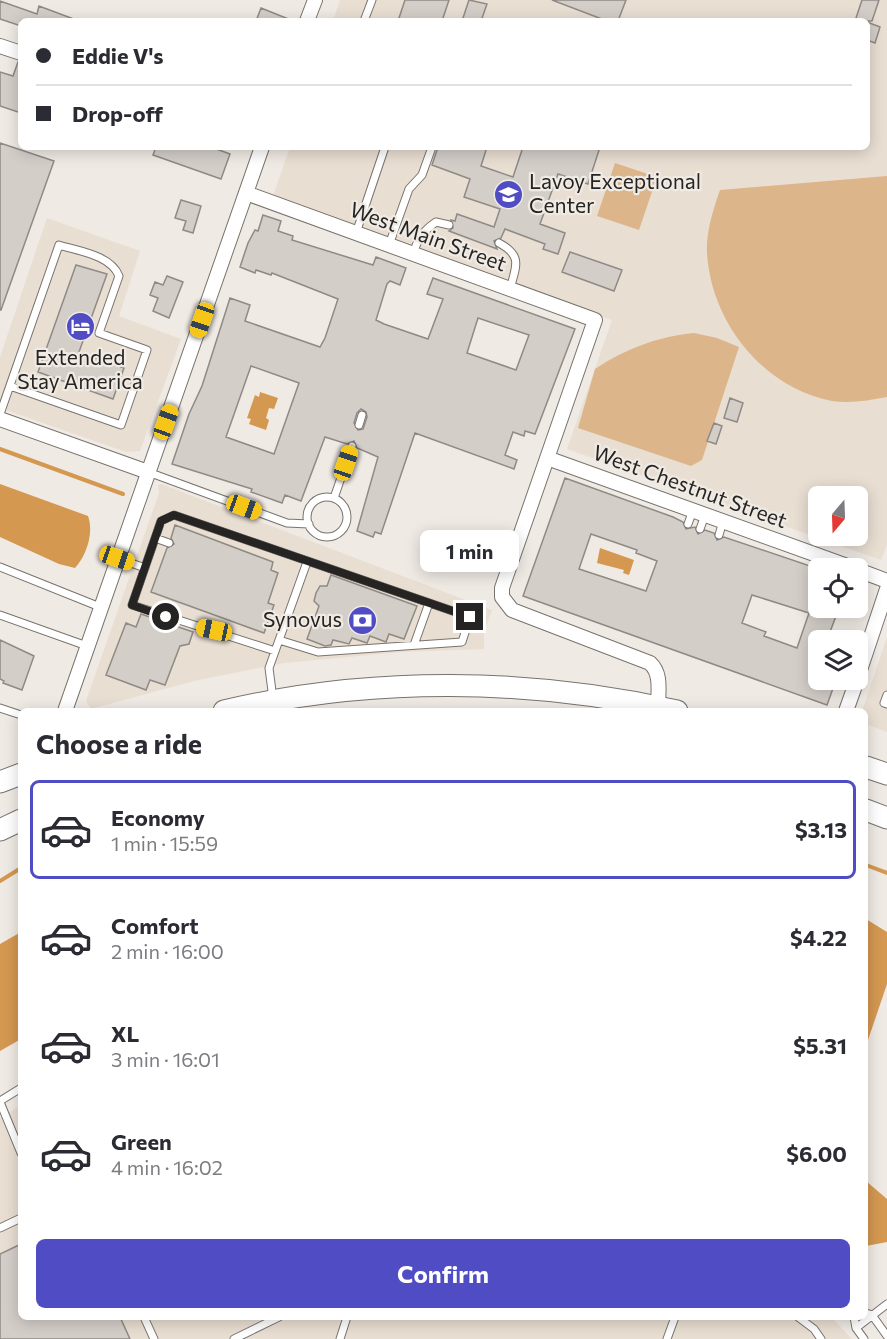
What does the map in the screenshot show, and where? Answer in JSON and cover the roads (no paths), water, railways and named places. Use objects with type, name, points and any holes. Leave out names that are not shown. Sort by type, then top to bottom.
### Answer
[{"type":"main road","points":[[236,708],[273,699],[355,690],[467,685],[560,691],[662,708]]},
{"type":"main road","points":[[868,768],[887,774]]},
{"type":"main road","points":[[0,782],[18,775]]},
{"type":"main road","points":[[868,811],[887,818]]},
{"type":"main road","points":[[0,830],[18,821]]},
{"type":"street","points":[[308,18],[315,0]]},
{"type":"street","points":[[0,46],[18,52]]},
{"type":"street","points":[[66,708],[261,150]]},
{"type":"street","name":"West Main Street","points":[[246,194],[388,245],[415,248],[510,289],[595,320],[547,458]]},
{"type":"street","points":[[0,419],[148,472]]},
{"type":"street","points":[[547,458],[502,588],[506,605],[512,610],[650,663],[656,668],[668,708]]},
{"type":"street","name":"West Chestnut Street","points":[[547,458],[825,558]]},
{"type":"street","points":[[868,574],[887,581]]},
{"type":"street","points":[[868,645],[887,589]]},
{"type":"street","points":[[847,708],[853,690]]},
{"type":"lane","points":[[365,18],[372,0]]},
{"type":"lane","points":[[356,233],[384,150]]},
{"type":"lane","points":[[388,245],[409,189],[422,175],[431,150]]},
{"type":"lane","points":[[415,248],[426,229],[436,222],[449,225]]},
{"type":"lane","points":[[500,243],[511,249],[516,256],[517,264],[510,289]]},
{"type":"lane","points":[[0,414],[59,244],[109,262],[116,268],[119,276],[99,333],[147,350],[120,425],[10,386]]},
{"type":"lane","points":[[359,425],[362,415]]},
{"type":"lane","points":[[334,498],[352,446]]},
{"type":"lane","points":[[148,472],[287,523],[309,524]]},
{"type":"lane","points":[[325,497],[334,498],[346,510],[347,517],[343,530],[331,537],[324,537],[309,524],[308,512],[314,502],[325,497]]},
{"type":"lane","points":[[688,524],[699,513]]},
{"type":"lane","points":[[699,513],[700,529]]},
{"type":"lane","points":[[275,651],[214,630],[182,623],[132,605],[161,521],[174,515],[470,617],[462,642],[318,652],[279,640]]},
{"type":"lane","points":[[718,535],[723,521]]},
{"type":"lane","points":[[155,538],[169,543]]},
{"type":"lane","points":[[117,558],[145,568]]},
{"type":"lane","points":[[273,699],[269,668],[307,562]]},
{"type":"lane","points":[[0,567],[100,608]]},
{"type":"lane","points":[[414,645],[429,603]]},
{"type":"lane","points":[[0,615],[87,646]]},
{"type":"lane","points":[[887,695],[884,703],[887,704]]},
{"type":"lane","points":[[0,708],[18,714]]},
{"type":"lane","points":[[18,1090],[0,1101],[18,1146]]},
{"type":"lane","points":[[0,1228],[18,1219]]},
{"type":"lane","points":[[881,1339],[887,1335],[869,1314],[887,1304]]},
{"type":"lane","points":[[145,1320],[154,1339]]},
{"type":"lane","points":[[234,1339],[273,1320]]},
{"type":"lane","points":[[340,1339],[346,1320]]},
{"type":"lane","points":[[668,1339],[674,1320]]},
{"type":"lane","points":[[802,1320],[814,1329],[821,1339]]},
{"type":"lane","points":[[855,1320],[856,1328],[864,1339]]},
{"type":"lane","points":[[856,1328],[863,1320]]},
{"type":"waterway","points":[[0,449],[123,494]]},
{"type":"waterway","points":[[868,866],[887,873]]},
{"type":"waterway","points":[[0,881],[18,870]]},
{"type":"place","name":"Lavoy Exceptional Center","points":[[508,194]]},
{"type":"place","name":"Extended Stay America","points":[[80,327]]},
{"type":"place","name":"Synovus","points":[[363,620]]}]
